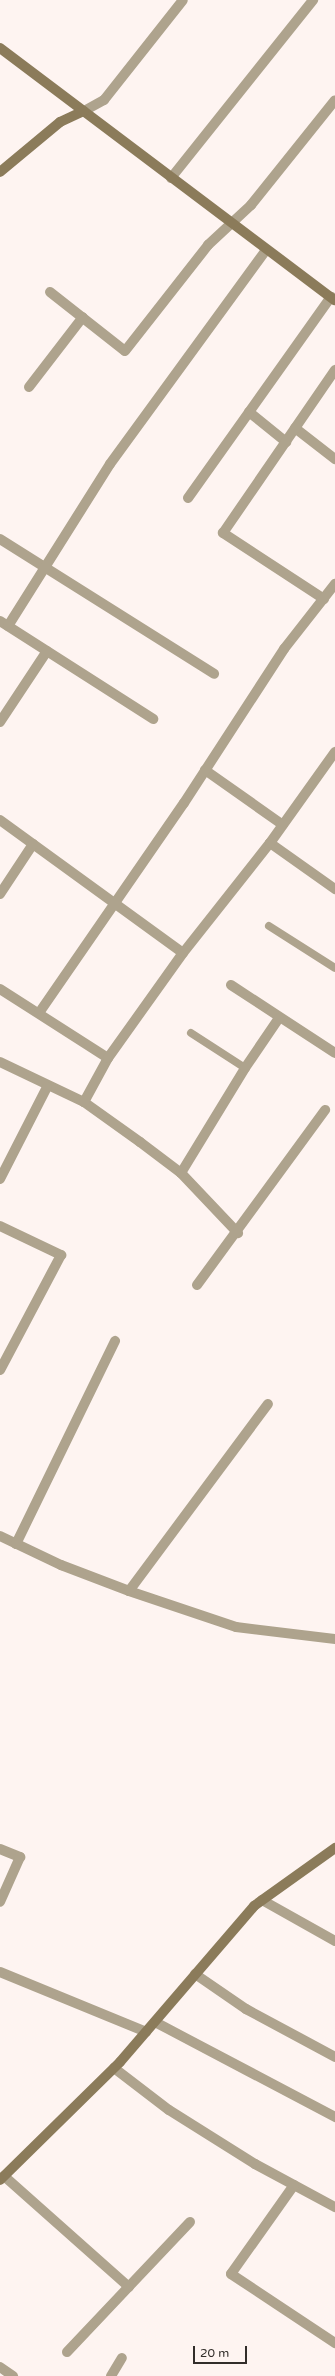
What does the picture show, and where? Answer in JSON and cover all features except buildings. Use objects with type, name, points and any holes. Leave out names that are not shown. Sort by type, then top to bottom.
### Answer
[{"type":"street","points":[[0,172],[60,122],[104,100],[183,0]]},
{"type":"street","points":[[171,178],[313,0]]},
{"type":"street","points":[[0,48],[231,224],[333,298],[188,498]]},
{"type":"street","points":[[50,292],[125,351],[208,245],[251,205],[335,100]]},
{"type":"street","points":[[153,719],[4,624],[46,568],[110,464],[266,250]]},
{"type":"street","points":[[29,387],[82,317]]},
{"type":"street","points":[[324,600],[223,533],[335,370]]},
{"type":"street","points":[[249,412],[286,442]]},
{"type":"street","points":[[295,428],[335,459]]},
{"type":"street","points":[[0,539],[214,674]]},
{"type":"street","points":[[40,1012],[205,770],[284,649],[324,600],[335,584]]},
{"type":"street","points":[[0,722],[47,651]]},
{"type":"street","points":[[84,1102],[108,1058],[183,953],[270,843],[335,752]]},
{"type":"street","points":[[205,770],[283,825]]},
{"type":"street","points":[[0,820],[183,953]]},
{"type":"street","points":[[270,843],[335,889]]},
{"type":"street","points":[[0,894],[33,844]]},
{"type":"street","points":[[231,985],[279,1018],[335,1053]]},
{"type":"street","points":[[0,989],[40,1012],[108,1058]]},
{"type":"street","points":[[181,1173],[245,1068],[279,1018]]},
{"type":"street","points":[[0,1062],[48,1087],[84,1102],[181,1173],[238,1233]]},
{"type":"street","points":[[0,1179],[48,1087]]},
{"type":"street","points":[[197,1285],[238,1233],[325,1110]]},
{"type":"street","points":[[0,1226],[61,1255],[0,1370]]},
{"type":"street","points":[[16,1544],[115,1340]]},
{"type":"street","points":[[129,1591],[268,1404]]},
{"type":"street","points":[[0,1536],[61,1565],[129,1591],[236,1627],[335,1639]]},
{"type":"street","points":[[129,2287],[2,2178],[114,2068],[254,1906],[335,1848]]},
{"type":"street","points":[[0,1849],[20,1857],[0,1902]]},
{"type":"street","points":[[262,1900],[335,1941]]},
{"type":"street","points":[[0,1972],[146,2032]]},
{"type":"street","points":[[196,1974],[246,2009],[335,2057]]},
{"type":"street","points":[[155,2022],[335,2117]]},
{"type":"street","points":[[114,2068],[169,2110],[255,2164],[335,2206]]},
{"type":"street","points":[[294,2185],[231,2274],[335,2343]]},
{"type":"street","points":[[67,2352],[190,2222]]},
{"type":"street","points":[[111,2376],[122,2358]]},
{"type":"street","points":[[0,2367],[13,2376]]},
{"type":"lane","points":[[269,926],[335,968]]},
{"type":"lane","points":[[191,1034],[245,1068]]}]
